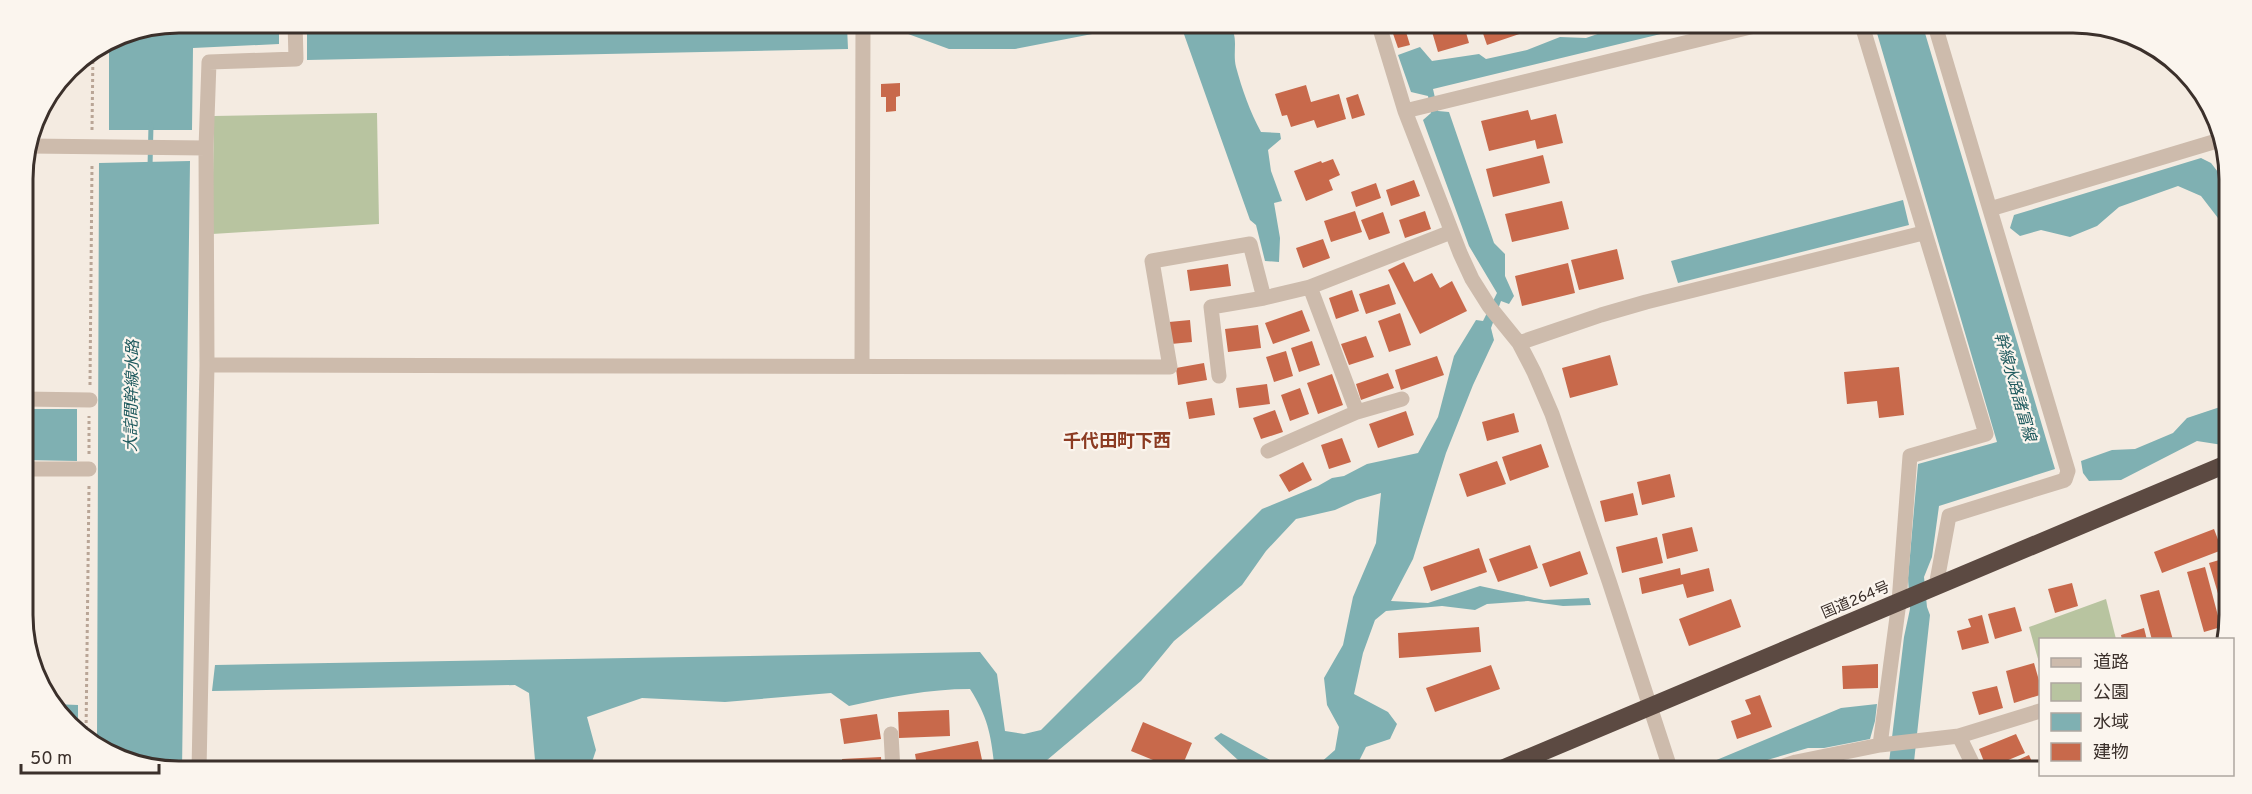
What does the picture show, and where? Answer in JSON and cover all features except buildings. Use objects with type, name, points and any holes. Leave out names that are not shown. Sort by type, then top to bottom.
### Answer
[{"type":"highway","name":"国道264号","points":[[1521,761],[2219,467]]},
{"type":"street","points":[[199,761],[207,365],[206,148],[209,62],[296,59],[295,33]]},
{"type":"street","points":[[862,366],[863,33]]},
{"type":"street","points":[[1381,33],[1405,111],[1451,232],[1472,279],[1493,311],[1519,343],[1552,414],[1668,761]]},
{"type":"street","points":[[1405,111],[1726,33]]},
{"type":"street","points":[[1865,33],[1923,233],[1986,434],[1910,456],[1899,603],[1880,745]]},
{"type":"street","points":[[1936,586],[1949,516],[2064,480],[2068,471],[1937,33]]},
{"type":"street","points":[[1990,209],[2214,142]]},
{"type":"street","points":[[37,146],[206,148]]},
{"type":"street","points":[[1219,376],[1211,307],[1310,287],[1451,232]]},
{"type":"street","points":[[1519,343],[1647,302],[1923,233]]},
{"type":"street","points":[[207,365],[1170,367],[1152,261],[1250,244],[1264,298]]},
{"type":"street","points":[[1310,287],[1357,412]]},
{"type":"street","points":[[33,399],[90,400]]},
{"type":"street","points":[[1268,451],[1357,412],[1402,399]]},
{"type":"street","points":[[33,469],[89,469]]},
{"type":"street","points":[[1801,761],[1880,745],[1925,738],[1959,736],[2039,711]]},
{"type":"street","points":[[891,734],[892,761]]},
{"type":"street","points":[[1959,736],[1971,761]]},
{"type":"green space","points":[[377,113],[379,224],[212,234],[214,116]]},
{"type":"green space","points":[[2106,599],[2116,638],[2039,638],[2039,662],[2029,627]]},
{"type":"water","points":[[169,33],[279,33],[279,44],[193,48],[192,130],[109,130],[109,51],[141,38]]},
{"type":"water","points":[[307,33],[847,33],[848,49],[307,60]]},
{"type":"water","points":[[905,33],[1097,33],[1015,49],[949,49]]},
{"type":"water","points":[[1184,33],[1234,33],[1238,75],[1257,124],[1261,132],[1280,133],[1281,139],[1268,150],[1271,171],[1282,201],[1274,203],[1280,238],[1279,262],[1265,261],[1256,225],[1250,220]]},
{"type":"water","points":[[1600,33],[1665,33],[1433,89],[1438,111],[1449,112],[1494,243],[1505,254],[1505,276],[1514,296],[1509,304],[1501,301],[1491,328],[1494,340],[1446,453],[1413,559],[1391,601],[1428,603],[1480,586],[1544,600],[1589,598],[1591,605],[1563,606],[1528,601],[1487,604],[1475,610],[1442,606],[1386,611],[1375,620],[1363,653],[1354,694],[1388,712],[1397,724],[1390,739],[1366,747],[1359,761],[1322,761],[1335,750],[1339,727],[1327,705],[1324,678],[1343,645],[1353,597],[1376,543],[1381,493],[1335,510],[1296,519],[1266,551],[1242,585],[1174,641],[1141,681],[1046,761],[994,761],[988,728],[970,689],[924,692],[849,706],[831,693],[725,702],[642,698],[587,717],[596,750],[592,761],[535,761],[529,693],[515,685],[212,691],[215,665],[980,652],[997,674],[1005,731],[1024,734],[1041,730],[1262,509],[1332,478],[1344,476],[1367,464],[1418,453],[1438,417],[1454,356],[1476,320],[1483,321],[1497,293],[1469,246],[1423,120],[1431,113],[1428,96],[1411,92],[1398,55],[1420,47],[1432,61],[1479,54],[1486,59],[1527,50],[1560,37],[1586,38]]},
{"type":"water","name":"幹線水路諸富線","points":[[1877,33],[1925,33],[2055,469],[1939,506],[1932,557],[1924,577],[1930,615],[1914,761],[1889,761],[1904,637],[1910,609],[1908,578],[1918,464],[1997,442]]},
{"type":"water","points":[[2201,158],[2211,163],[2219,173],[2219,219],[2201,196],[2178,186],[2119,207],[2097,226],[2070,237],[2041,230],[2020,236],[2010,228],[2014,215]]},
{"type":"water","points":[[190,161],[182,761],[141,756],[114,746],[97,735],[99,163]]},
{"type":"water","points":[[1903,200],[1909,225],[1678,283],[1671,261]]},
{"type":"water","points":[[2219,407],[2219,444],[2197,441],[2121,480],[2089,481],[2083,473],[2081,461],[2112,450],[2135,449],[2173,433],[2187,418]]},
{"type":"water","points":[[33,409],[77,409],[77,461],[33,460]]},
{"type":"water","points":[[64,704],[78,705],[78,720]]},
{"type":"water","points":[[1877,704],[1870,739],[1824,748],[1808,748],[1764,761],[1714,761],[1841,708]]},
{"type":"water","points":[[1221,733],[1270,760],[1282,761],[1239,761],[1214,738]]},
{"type":"waterway","name":"大詫間幹線水路","points":[[150,167],[151,125]]},
{"type":"district","name":"千代田町下西","points":[[1117,442]]}]
